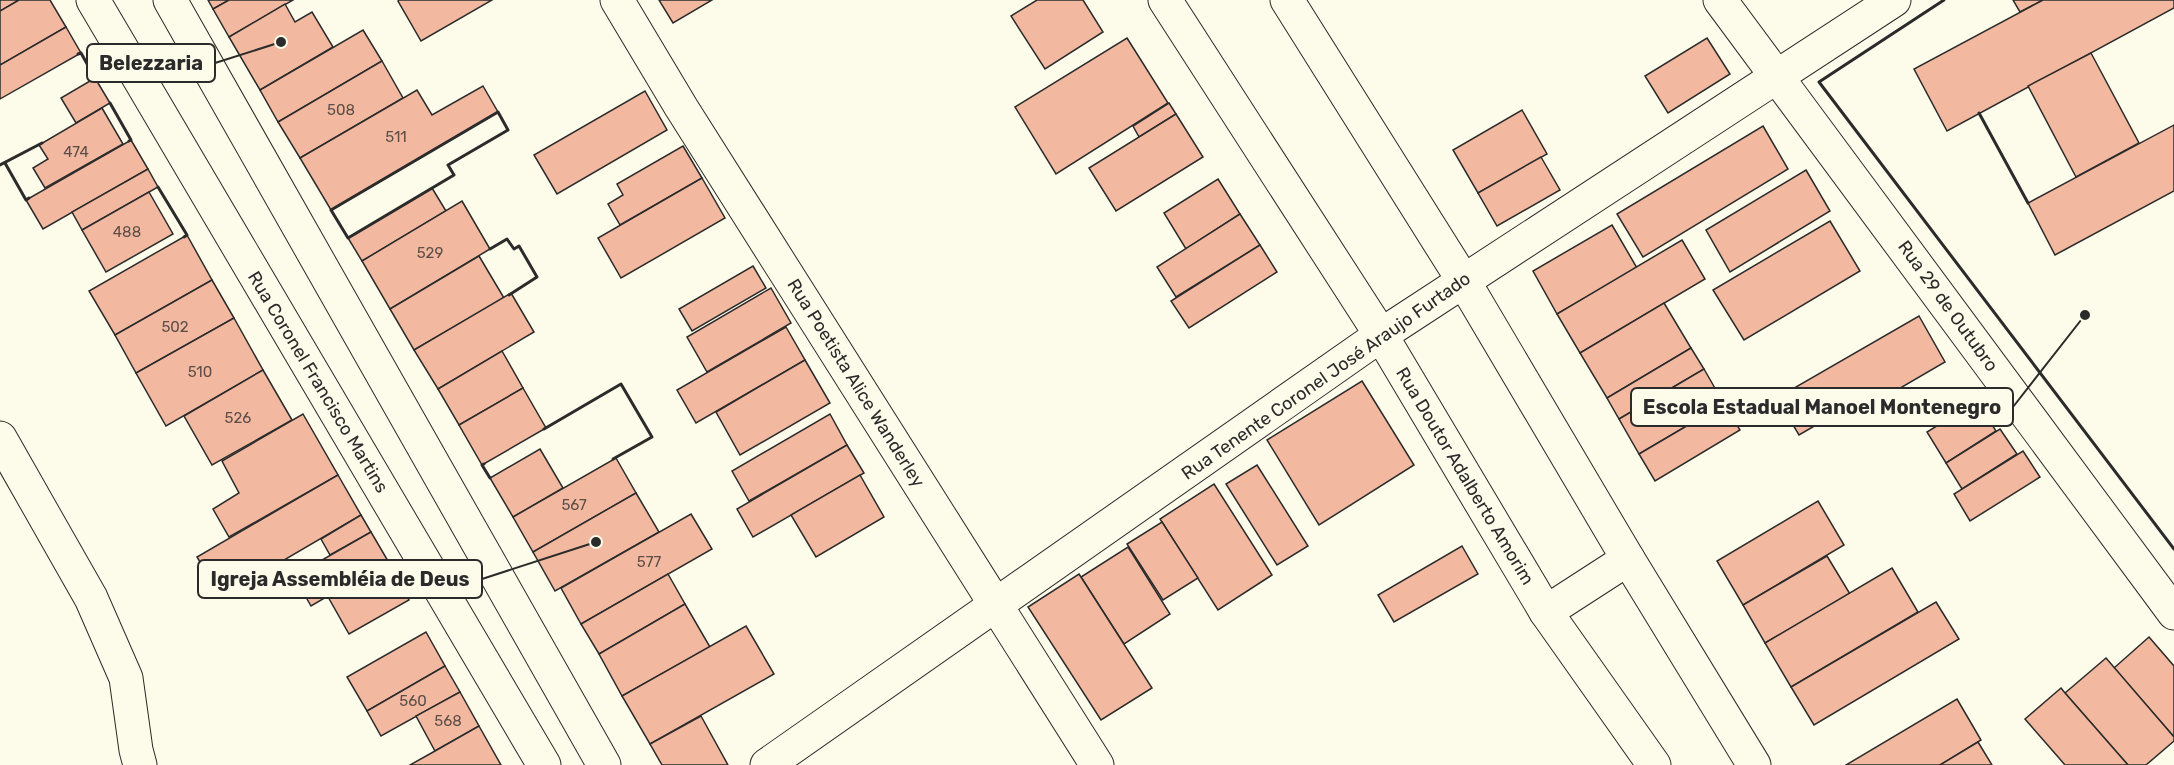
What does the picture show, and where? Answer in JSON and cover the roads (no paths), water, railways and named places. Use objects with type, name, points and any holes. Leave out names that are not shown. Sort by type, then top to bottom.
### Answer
[{"type":"street","name":"Rua Coronel Francisco Martins","points":[[93,0],[544,765]]},
{"type":"street","points":[[170,0],[604,765]]},
{"type":"street","name":"Rua Poetista Alice Wanderley","points":[[617,0],[681,107],[1097,765]]},
{"type":"street","name":"Rua Doutor Adalberto Amorim","points":[[1166,0],[1381,335],[1546,612],[1654,765]]},
{"type":"street","points":[[1287,0],[1463,280],[1754,765]]},
{"type":"street","name":"Rua 29 de Outubro","points":[[1720,0],[2174,613]]},
{"type":"street","name":"Rua Tenente Coronel José Araujo Furtado","points":[[767,765],[1381,335],[1894,0]]},
{"type":"street","points":[[0,438],[91,598],[126,678],[140,765]]},
{"type":"street","points":[[1546,612],[1628,558]]},
{"type":"place","name":"Belezzaria","points":[[281,42]]},
{"type":"place","name":"Escola Estadual Manoel Montenegro","points":[[2085,315]]},
{"type":"place","name":"Igreja Assembléia de Deus","points":[[596,542]]}]
